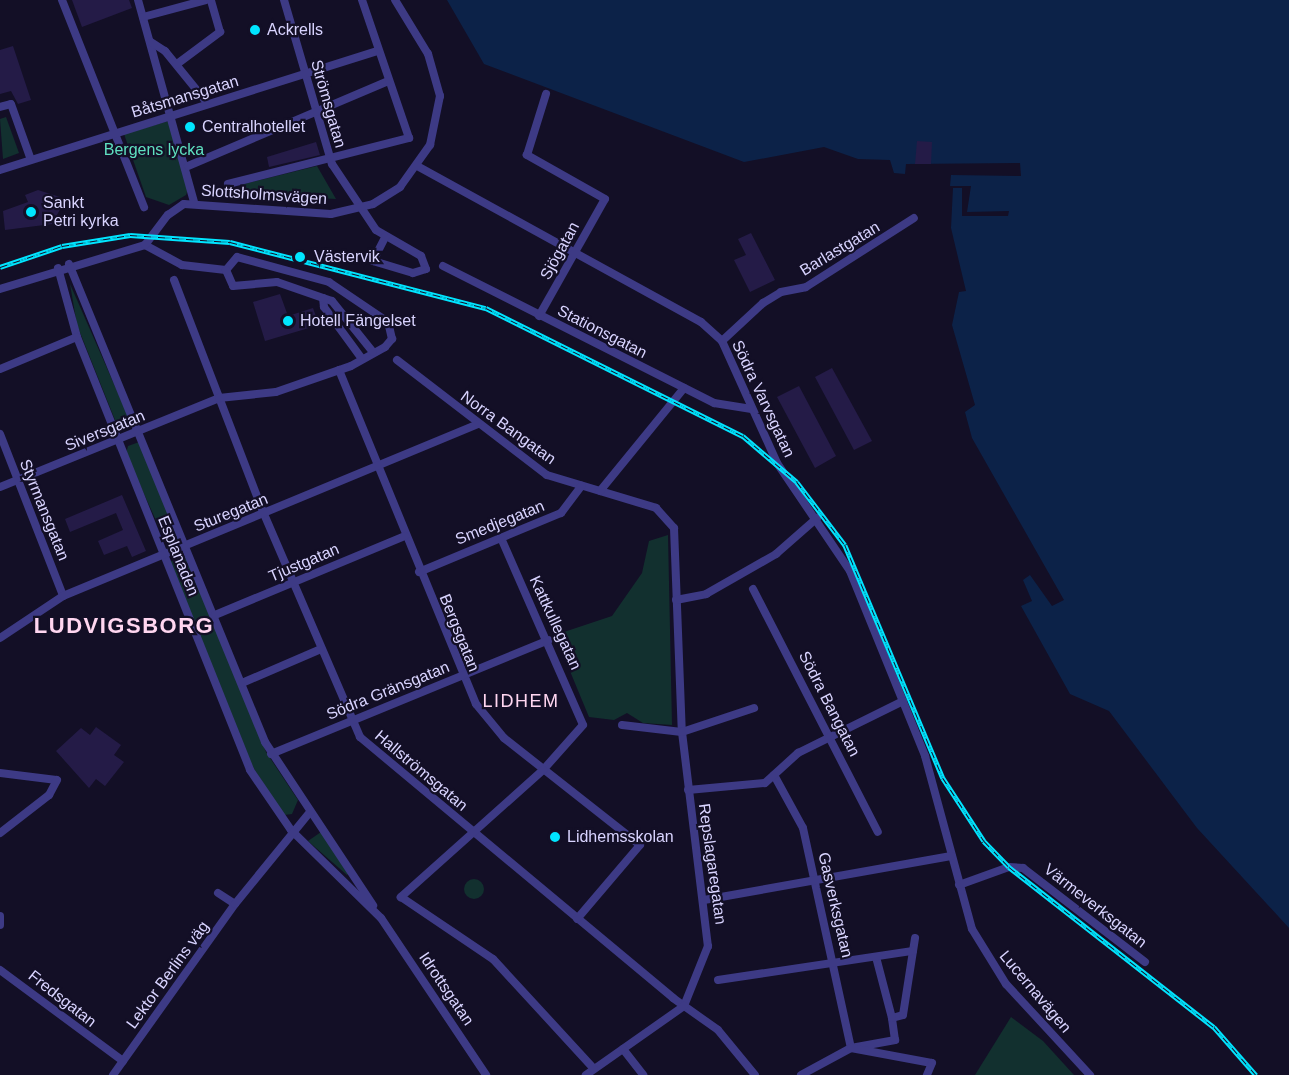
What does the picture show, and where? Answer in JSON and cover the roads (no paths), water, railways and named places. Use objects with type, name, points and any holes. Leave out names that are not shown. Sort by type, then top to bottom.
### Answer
[{"type":"street","points":[[62,0],[144,207]]},
{"type":"street","points":[[138,0],[188,166],[194,202]]},
{"type":"street","points":[[143,17],[208,0],[220,32],[177,64]]},
{"type":"street","name":"Strömsgatan","points":[[284,0],[329,158],[360,208]]},
{"type":"street","points":[[228,184],[409,138],[362,0]]},
{"type":"street","name":"Slottsholmsvägen","points":[[145,245],[172,211],[194,202],[316,214],[360,208],[385,198],[419,167],[436,127],[440,96],[428,54],[395,0]]},
{"type":"street","points":[[151,42],[177,64],[208,104]]},
{"type":"street","name":"Båtsmansgatan","points":[[0,170],[114,132],[378,51]]},
{"type":"street","points":[[188,166],[388,81]]},
{"type":"street","name":"Sjögatan","points":[[539,316],[605,199],[527,155],[546,94]]},
{"type":"street","points":[[0,107],[11,104],[31,160]]},
{"type":"street","name":"Södra Varvsgatan","points":[[419,167],[701,322],[722,341],[782,472],[817,518],[850,571],[925,756],[959,885]]},
{"type":"street","points":[[360,208],[385,237],[421,256],[426,269],[412,273],[373,261],[385,237]]},
{"type":"street","name":"Barlastgatan","points":[[722,341],[772,297],[806,287],[914,218]]},
{"type":"street","points":[[0,290],[69,264],[145,245],[182,265],[226,270],[236,287],[277,282],[323,298],[339,307],[373,352]]},
{"type":"street","name":"Siversgatan","points":[[0,487],[118,441],[219,398],[276,392],[339,370],[390,343],[388,322],[329,282],[244,258],[230,261],[226,270]]},
{"type":"street","name":"Esplanaden","points":[[69,264],[141,430],[271,754],[380,917]]},
{"type":"street","name":"Stationsgatan","points":[[443,267],[724,407],[752,409]]},
{"type":"street","name":"Esplanaden","points":[[58,268],[77,337],[243,756],[291,830],[380,917]]},
{"type":"street","name":"Hallströmsgatan","points":[[174,280],[264,514],[350,722],[360,737],[577,919],[728,1039],[755,1075]]},
{"type":"street","points":[[323,298],[324,307],[362,359]]},
{"type":"street","points":[[0,369],[77,337]]},
{"type":"street","name":"Norra Bangatan","points":[[397,360],[547,475],[656,508],[671,521],[676,600]]},
{"type":"street","name":"Bergsgatan","points":[[339,370],[462,675],[494,729],[640,845],[577,919]]},
{"type":"street","points":[[600,491],[684,388]]},
{"type":"street","name":"Sturegatan","points":[[0,638],[63,596],[478,424]]},
{"type":"street","name":"Styrmansgatan","points":[[0,434],[63,596]]},
{"type":"street","name":"Smedjegatan","points":[[419,572],[561,513],[580,486]]},
{"type":"street","points":[[676,600],[706,594],[776,554],[817,518]]},
{"type":"street","name":"Tjustgatan","points":[[215,615],[405,536]]},
{"type":"street","name":"Kattkullegatan","points":[[501,538],[584,719],[581,729],[543,770]]},
{"type":"street","name":"Södra Bangatan","points":[[753,589],[831,736],[878,832]]},
{"type":"street","name":"Repslagaregatan","points":[[676,600],[682,732],[708,946],[684,1006]]},
{"type":"street","name":"Södra Gränsgatan","points":[[271,754],[549,640]]},
{"type":"street","points":[[242,683],[321,649]]},
{"type":"street","points":[[688,790],[765,783],[798,753],[903,701]]},
{"type":"street","points":[[622,725],[682,732],[754,708]]},
{"type":"street","points":[[543,770],[472,832],[402,900],[494,958],[594,1069]]},
{"type":"street","points":[[0,773],[57,780],[49,795],[0,833]]},
{"type":"street","name":"Gasverksgatan","points":[[774,775],[802,828],[816,881],[851,1048]]},
{"type":"street","name":"Lektor Berlins väg","points":[[113,1075],[235,904],[291,830],[310,812]]},
{"type":"street","points":[[704,900],[951,856]]},
{"type":"street","name":"Värmeverksgatan","points":[[959,885],[1009,867],[1023,868],[1145,962]]},
{"type":"street","name":"Lucernavägen","points":[[959,885],[972,929],[994,967],[1090,1075]]},
{"type":"street","points":[[218,893],[235,904]]},
{"type":"street","points":[[0,916],[0,925]]},
{"type":"street","name":"Idrottsgatan","points":[[380,917],[486,1075]]},
{"type":"street","points":[[892,1018],[903,1015],[915,938]]},
{"type":"street","points":[[718,980],[913,951]]},
{"type":"street","points":[[801,1075],[851,1048],[895,1040],[892,1018],[876,957]]},
{"type":"street","name":"Fredsgatan","points":[[0,970],[33,990],[106,1050],[123,1061]]},
{"type":"street","points":[[586,1075],[684,1006]]},
{"type":"street","points":[[851,1048],[932,1063],[927,1075]]},
{"type":"street","points":[[623,1049],[641,1074]]},
{"type":"water","points":[[447,0],[1289,0],[1289,928],[1197,828],[1109,711],[1070,694],[1021,606],[1032,601],[1023,580],[1030,575],[1052,606],[1064,600],[972,438],[965,412],[975,405],[952,325],[959,292],[966,291],[951,228],[953,188],[962,188],[962,216],[1008,216],[1009,211],[967,212],[971,186],[950,186],[951,175],[1021,176],[1020,163],[906,164],[905,174],[894,173],[890,160],[858,159],[824,147],[744,162],[484,64]]},
{"type":"railway","points":[[0,267],[62,246],[130,235],[230,242],[486,308],[743,436],[797,482],[845,545],[943,778],[984,841],[1009,867],[1214,1027],[1256,1075]]},
{"type":"place","name":"Ackrells","points":[[255,30]]},
{"type":"place","name":"Centralhotellet","points":[[190,127]]},
{"type":"place","name":"Sankt Petri kyrka","points":[[31,212]]},
{"type":"place","name":"Västervik","points":[[300,257]]},
{"type":"place","name":"Hotell Fängelset","points":[[288,321]]},
{"type":"place","name":"Lidhemsskolan","points":[[555,837]]},
{"type":"district","name":"LUDVIGSBORG","points":[[124,626]]},
{"type":"district","name":"LIDHEM","points":[[521,701]]},
{"type":"park label","name":"Bergens lycka","points":[[154,150]]}]
